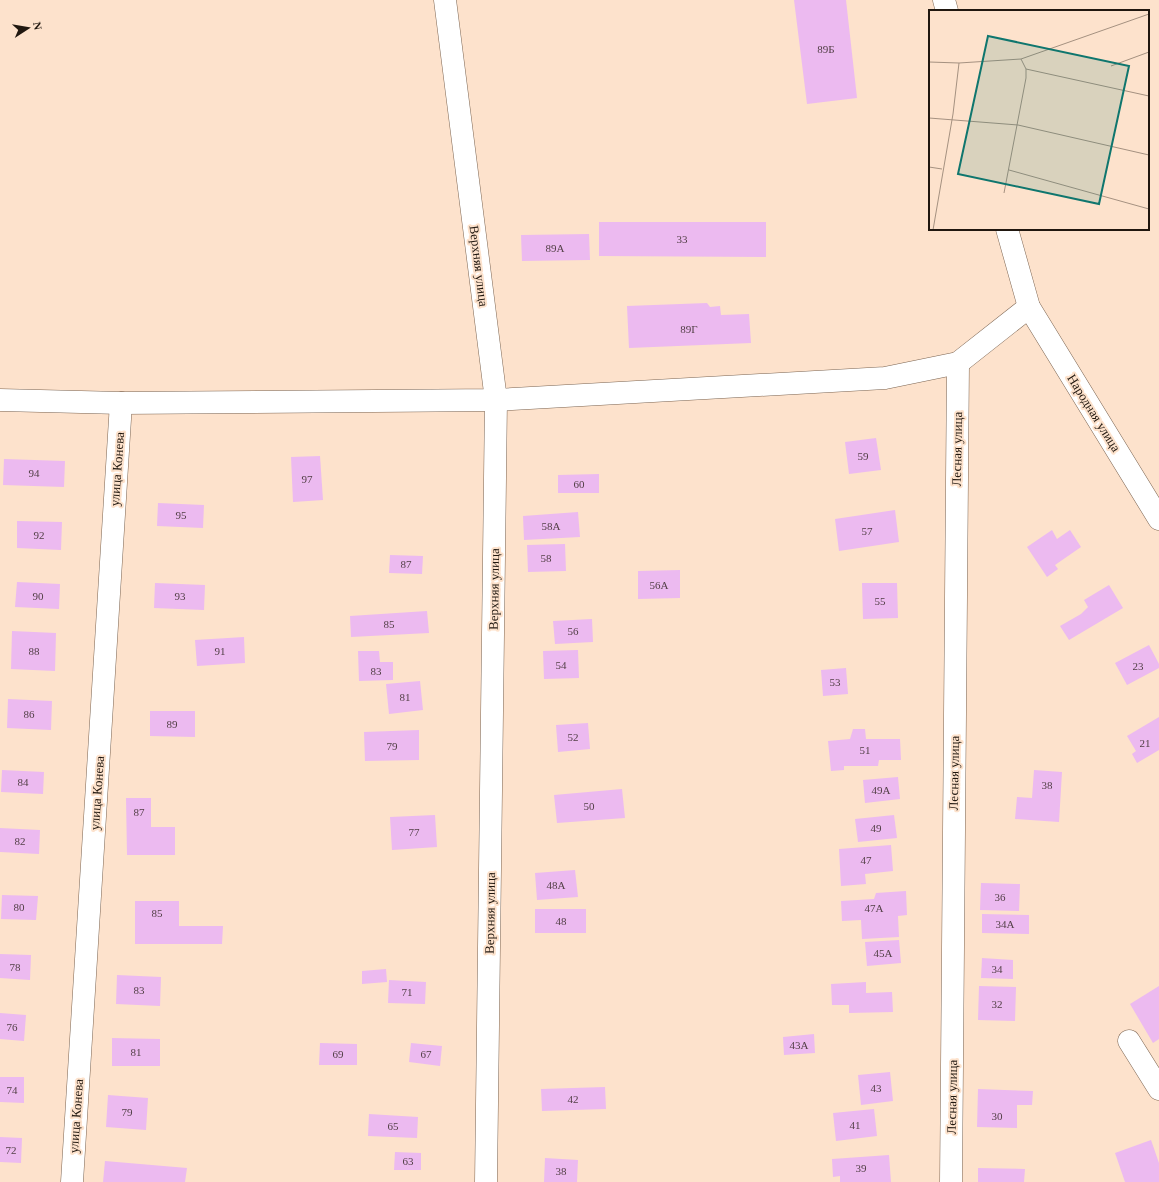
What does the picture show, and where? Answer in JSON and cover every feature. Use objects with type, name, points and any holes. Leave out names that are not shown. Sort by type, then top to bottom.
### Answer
[{"type":"street","name":"Верхняя улица","points":[[445,0],[496,400],[486,1182]]},
{"type":"street","points":[[944,0],[947,10]]},
{"type":"street","points":[[0,400],[122,403],[496,400],[885,378],[958,363],[1029,307],[1007,230]]},
{"type":"street","name":"Народная улица","points":[[1029,307],[1159,519]]},
{"type":"street","name":"Лесная улица","points":[[951,1182],[958,363]]},
{"type":"street","name":"улица Конева","points":[[72,1182],[122,403]]},
{"type":"street","points":[[1129,1041],[1159,1089]]},
{"type":"building","points":[[794,0],[846,0],[857,98],[807,104]]},
{"type":"building","points":[[599,222],[766,222],[766,257],[599,256]]},
{"type":"building","points":[[589,234],[590,260],[522,261],[521,235]]},
{"type":"building","points":[[707,303],[710,307],[720,306],[721,315],[749,314],[751,343],[629,348],[627,306]]},
{"type":"building","points":[[876,438],[881,470],[849,474],[845,442]]},
{"type":"building","points":[[320,456],[323,500],[293,502],[291,457]]},
{"type":"building","points":[[4,459],[65,461],[64,487],[3,485]]},
{"type":"building","points":[[599,474],[599,493],[558,493],[558,475]]},
{"type":"building","points":[[158,503],[204,505],[203,528],[157,526]]},
{"type":"building","points":[[895,510],[899,542],[839,551],[835,519]]},
{"type":"building","points":[[578,512],[580,537],[524,540],[523,516]]},
{"type":"building","points":[[17,521],[62,522],[61,550],[17,548]]},
{"type":"building","points":[[1052,530],[1057,539],[1070,530],[1081,547],[1055,565],[1058,569],[1047,577],[1027,547]]},
{"type":"building","points":[[565,544],[566,571],[528,572],[527,545]]},
{"type":"building","points":[[390,555],[423,556],[422,574],[389,573]]},
{"type":"building","points":[[680,570],[680,598],[638,599],[638,571]]},
{"type":"building","points":[[17,582],[60,584],[59,609],[15,607]]},
{"type":"building","points":[[155,583],[205,585],[204,610],[154,608]]},
{"type":"building","points":[[862,583],[897,583],[898,618],[863,619]]},
{"type":"building","points":[[1109,585],[1123,608],[1069,640],[1060,626],[1081,614],[1088,607],[1084,600]]},
{"type":"building","points":[[427,611],[429,633],[351,637],[350,616]]},
{"type":"building","points":[[592,619],[593,642],[555,644],[553,621]]},
{"type":"building","points":[[12,631],[56,633],[55,671],[11,669]]},
{"type":"building","points":[[244,637],[245,663],[197,666],[195,640]]},
{"type":"building","points":[[1149,645],[1159,664],[1159,668],[1127,685],[1115,663]]},
{"type":"building","points":[[578,650],[579,678],[544,679],[543,651]]},
{"type":"building","points":[[358,651],[379,651],[380,662],[393,662],[393,680],[359,681]]},
{"type":"building","points":[[846,668],[848,694],[823,696],[821,670]]},
{"type":"building","points":[[420,681],[423,710],[389,714],[386,684]]},
{"type":"building","points":[[8,699],[52,701],[51,730],[7,728]]},
{"type":"building","points":[[150,711],[195,711],[195,737],[150,736]]},
{"type":"building","points":[[1159,717],[1159,750],[1137,763],[1132,754],[1136,751],[1127,736]]},
{"type":"building","points":[[588,723],[590,749],[558,752],[556,725]]},
{"type":"building","points":[[853,729],[865,729],[866,739],[900,739],[901,760],[879,760],[878,766],[844,766],[844,770],[831,771],[828,741],[850,739]]},
{"type":"building","points":[[419,730],[419,760],[365,761],[364,732]]},
{"type":"building","points":[[2,770],[44,772],[43,794],[1,792]]},
{"type":"building","points":[[1034,770],[1062,772],[1059,822],[1015,819],[1017,797],[1032,798]]},
{"type":"building","points":[[898,777],[900,799],[865,803],[863,780]]},
{"type":"building","points":[[622,789],[625,818],[557,823],[554,795]]},
{"type":"building","points":[[126,798],[151,798],[151,827],[175,827],[175,855],[127,855]]},
{"type":"building","points":[[435,815],[437,847],[392,850],[390,817]]},
{"type":"building","points":[[894,815],[897,838],[858,842],[855,819]]},
{"type":"building","points":[[0,828],[40,830],[39,854],[0,852]]},
{"type":"building","points":[[891,845],[893,871],[865,874],[866,884],[841,886],[839,849]]},
{"type":"building","points":[[575,870],[578,897],[537,900],[535,873]]},
{"type":"building","points":[[981,883],[1020,884],[1019,911],[980,910]]},
{"type":"building","points":[[906,891],[907,915],[898,916],[899,937],[862,939],[861,920],[842,921],[841,901],[874,899],[876,893]]},
{"type":"building","points":[[2,895],[38,896],[36,920],[1,919]]},
{"type":"building","points":[[135,901],[179,901],[179,926],[223,926],[222,944],[135,944]]},
{"type":"building","points":[[535,909],[586,909],[586,933],[535,933]]},
{"type":"building","points":[[982,914],[1029,915],[1029,934],[982,933]]},
{"type":"building","points":[[899,940],[901,963],[867,966],[865,942]]},
{"type":"building","points":[[0,954],[31,955],[30,980],[0,978]]},
{"type":"building","points":[[982,958],[1013,960],[1013,979],[981,978]]},
{"type":"building","points":[[386,969],[387,982],[362,984],[362,971]]},
{"type":"building","points":[[117,975],[161,977],[160,1006],[116,1004]]},
{"type":"building","points":[[389,980],[426,982],[425,1004],[388,1003]]},
{"type":"building","points":[[866,982],[866,993],[892,992],[893,1012],[849,1013],[849,1005],[832,1005],[831,984]]},
{"type":"building","points":[[979,986],[1016,987],[1015,1021],[978,1020]]},
{"type":"building","points":[[1159,986],[1159,1039],[1153,1043],[1130,1004]]},
{"type":"building","points":[[0,1013],[26,1015],[24,1041],[0,1039]]},
{"type":"building","points":[[814,1034],[815,1053],[784,1055],[783,1037]]},
{"type":"building","points":[[112,1038],[160,1039],[160,1066],[112,1066]]},
{"type":"building","points":[[320,1043],[357,1044],[357,1065],[319,1065]]},
{"type":"building","points":[[411,1043],[442,1046],[440,1066],[409,1062]]},
{"type":"building","points":[[890,1072],[893,1101],[861,1105],[858,1075]]},
{"type":"building","points":[[0,1077],[24,1077],[24,1103],[0,1102]]},
{"type":"building","points":[[605,1087],[606,1109],[542,1111],[541,1089]]},
{"type":"building","points":[[978,1089],[1033,1091],[1032,1105],[1017,1105],[1017,1128],[977,1127]]},
{"type":"building","points":[[108,1095],[148,1098],[146,1130],[106,1127]]},
{"type":"building","points":[[874,1109],[877,1136],[836,1141],[833,1113]]},
{"type":"building","points":[[369,1114],[418,1117],[417,1138],[368,1136]]},
{"type":"building","points":[[0,1137],[22,1138],[21,1163],[0,1162]]},
{"type":"building","points":[[1151,1140],[1159,1163],[1159,1182],[1125,1182],[1115,1153]]},
{"type":"building","points":[[395,1152],[421,1153],[421,1170],[394,1170]]},
{"type":"building","points":[[889,1155],[891,1182],[840,1182],[840,1176],[833,1177],[832,1159]]},
{"type":"building","points":[[545,1158],[578,1160],[577,1182],[544,1182]]},
{"type":"building","points":[[105,1161],[187,1168],[185,1182],[103,1182]]},
{"type":"building","points":[[978,1168],[1025,1169],[1024,1182],[978,1182]]}]
